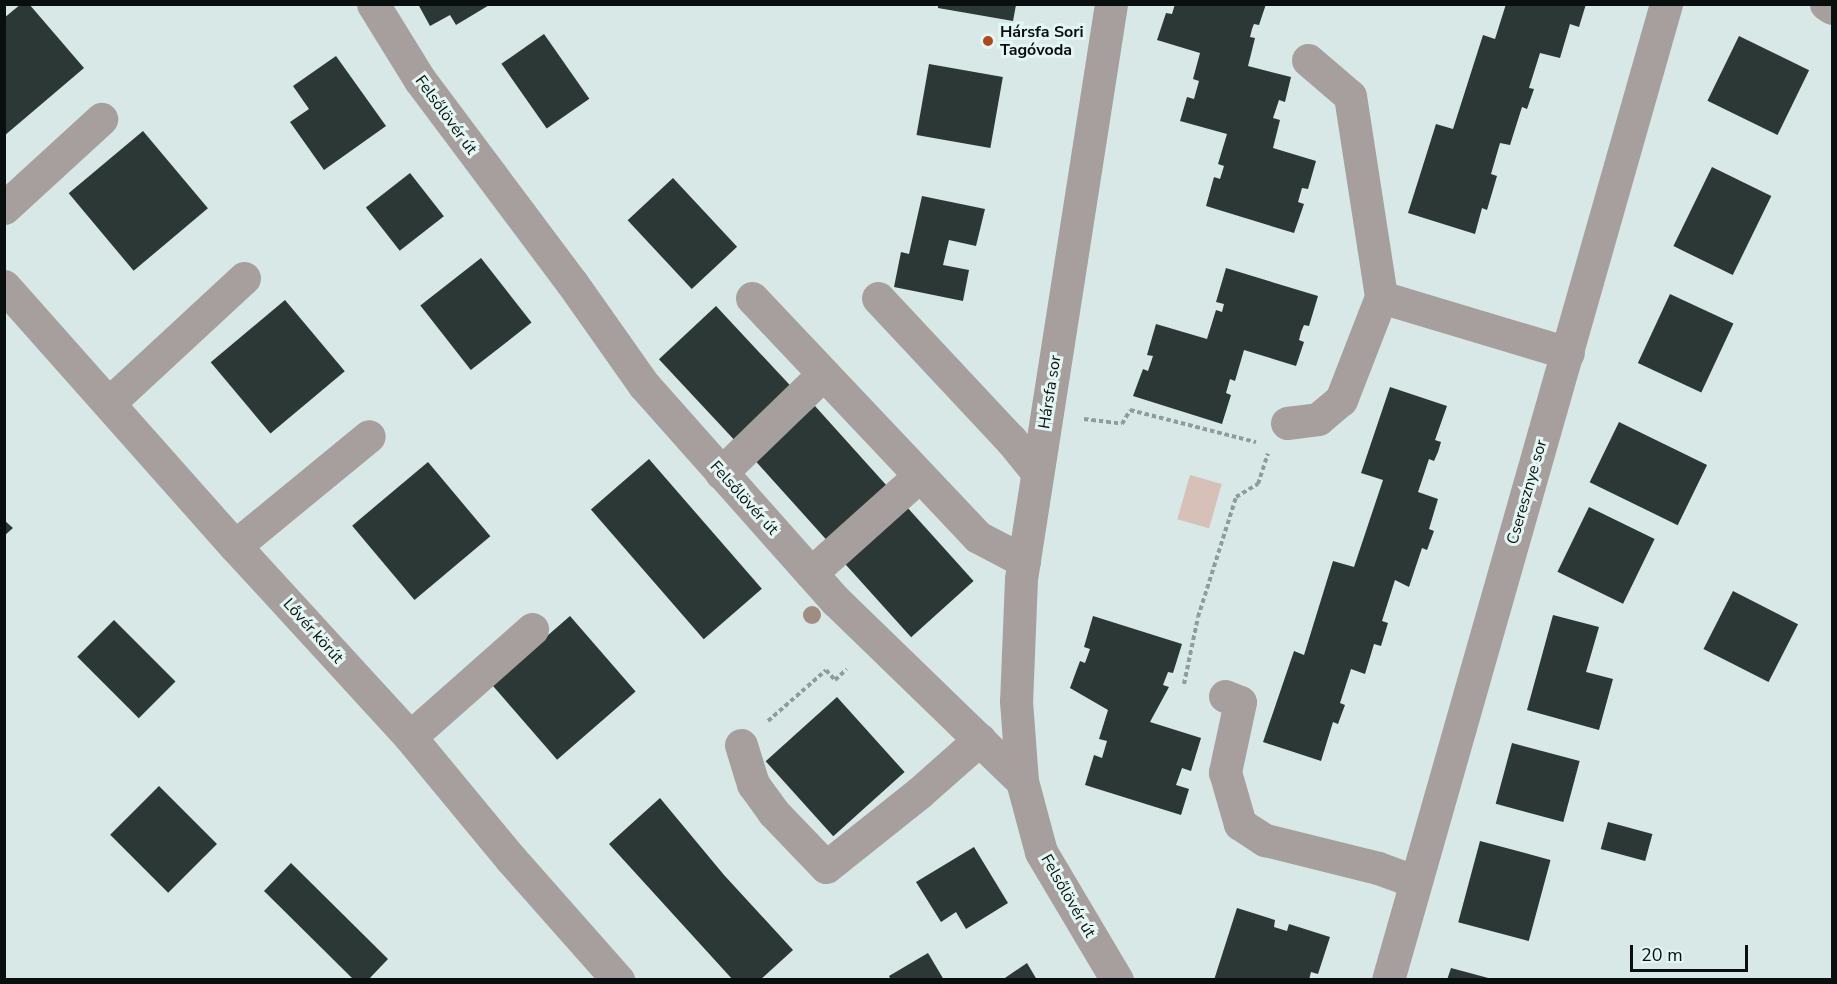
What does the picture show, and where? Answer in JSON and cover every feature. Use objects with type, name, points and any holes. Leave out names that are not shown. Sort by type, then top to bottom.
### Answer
[{"type":"street","name":"Felsőlövér út","points":[[373,4],[420,80],[572,283],[644,386],[836,602],[1022,781],[1041,852],[1117,980]]},
{"type":"street","name":"Hársfa sor","points":[[1022,781],[1016,701],[1024,561],[1111,4]]},
{"type":"street","name":"Cseresznye sor","points":[[1388,980],[1414,880],[1568,353],[1666,4]]},
{"type":"street","points":[[1826,4],[1833,8]]},
{"type":"street","points":[[1279,434],[1318,419],[1341,400],[1381,297],[1350,96],[1308,60]]},
{"type":"street","points":[[4,208],[101,119]]},
{"type":"street","points":[[109,403],[244,278]]},
{"type":"street","name":"Lővér körút","points":[[4,286],[235,546],[410,737],[511,859],[618,980]]},
{"type":"street","points":[[1381,297],[1568,353]]},
{"type":"street","points":[[752,298],[822,375],[978,537],[1024,561]]},
{"type":"street","points":[[878,298],[1011,440],[1037,472]]},
{"type":"street","points":[[722,473],[822,375]]},
{"type":"street","points":[[235,546],[369,436]]},
{"type":"street","points":[[811,573],[919,476]]},
{"type":"street","points":[[410,737],[532,629]]},
{"type":"street","points":[[1224,696],[1240,702],[1225,772],[1240,824],[1265,840],[1378,868],[1414,880]]},
{"type":"street","points":[[741,745],[753,784],[759,793],[773,812],[826,867],[919,793],[980,739]]},
{"type":"path","points":[[1097,420],[1122,424],[1130,410],[1260,443]]},
{"type":"path","points":[[1184,684],[1198,617],[1236,497],[1258,484],[1279,434]]},
{"type":"path","points":[[741,745],[826,670],[835,680],[847,669]]},
{"type":"shaded area","points":[[1190,475],[1222,484],[1209,528],[1177,519]]},
{"type":"building","points":[[21,4],[29,4],[84,68],[4,136],[4,18]]},
{"type":"building","points":[[418,4],[491,4],[456,25],[450,15],[430,26]]},
{"type":"building","points":[[1175,4],[1266,4],[1259,25],[1254,24],[1252,29],[1250,37],[1255,38],[1248,66],[1291,77],[1285,102],[1279,100],[1273,118],[1280,120],[1273,148],[1316,161],[1308,189],[1302,188],[1298,202],[1304,204],[1294,233],[1206,206],[1214,177],[1220,179],[1224,166],[1218,164],[1227,134],[1180,121],[1187,97],[1194,99],[1199,81],[1193,79],[1200,53],[1157,40],[1166,13],[1172,14]]},
{"type":"building","points":[[1506,4],[1586,4],[1579,27],[1570,24],[1560,58],[1540,53],[1529,88],[1534,89],[1527,109],[1522,107],[1510,145],[1500,143],[1491,174],[1497,176],[1487,210],[1482,208],[1475,234],[1408,213],[1436,124],[1453,129],[1483,35],[1495,39]]},
{"type":"building","points":[[938,5],[1016,5],[1013,21],[938,8]]},
{"type":"building","points":[[544,34],[589,99],[547,129],[501,64]]},
{"type":"building","points":[[1739,36],[1809,70],[1778,135],[1707,101]]},
{"type":"building","points":[[336,56],[386,126],[324,170],[290,122],[309,109],[293,86]]},
{"type":"building","points":[[929,64],[1003,77],[990,148],[916,135]]},
{"type":"building","points":[[143,131],[208,208],[134,271],[69,193]]},
{"type":"building","points":[[1712,167],[1771,196],[1733,275],[1673,246]]},
{"type":"building","points":[[410,173],[444,216],[400,251],[366,207]]},
{"type":"building","points":[[673,178],[737,247],[692,289],[628,220]]},
{"type":"building","points":[[922,196],[985,209],[976,246],[949,240],[943,265],[969,270],[963,301],[894,287],[901,252],[909,254]]},
{"type":"building","points":[[481,258],[531,323],[471,370],[420,305]]},
{"type":"building","points":[[1226,268],[1318,296],[1309,326],[1304,325],[1301,332],[1299,340],[1304,342],[1296,366],[1244,350],[1235,381],[1230,379],[1226,393],[1231,395],[1222,424],[1133,396],[1143,369],[1148,371],[1153,356],[1147,355],[1156,324],[1207,339],[1216,310],[1222,312],[1224,304],[1216,302]]},
{"type":"building","points":[[1670,294],[1733,324],[1701,392],[1638,363]]},
{"type":"building","points":[[285,300],[345,371],[270,434],[211,362]]},
{"type":"building","points":[[716,306],[794,389],[737,443],[659,359]]},
{"type":"building","points":[[1390,387],[1447,406],[1435,440],[1441,442],[1438,452],[1434,461],[1429,459],[1418,492],[1438,499],[1429,529],[1434,531],[1427,550],[1422,548],[1409,587],[1395,580],[1382,621],[1388,623],[1381,646],[1374,644],[1365,674],[1351,669],[1340,703],[1345,705],[1338,724],[1333,722],[1321,761],[1263,742],[1294,651],[1304,655],[1333,561],[1354,567],[1383,480],[1361,473]]},
{"type":"building","points":[[815,406],[887,486],[827,540],[755,460]]},
{"type":"building","points":[[1619,422],[1707,465],[1678,525],[1590,482]]},
{"type":"building","points":[[649,459],[762,589],[704,639],[591,510]]},
{"type":"building","points":[[428,462],[490,536],[415,600],[352,526]]},
{"type":"building","points":[[906,506],[974,581],[911,637],[844,562]]},
{"type":"building","points":[[1589,507],[1655,539],[1623,604],[1557,572]]},
{"type":"building","points":[[4,520],[13,528],[4,536]]},
{"type":"building","points":[[1733,591],[1798,624],[1769,682],[1703,649]]},
{"type":"building","points":[[1553,615],[1599,627],[1586,672],[1613,679],[1599,730],[1527,710]]},
{"type":"building","points":[[570,616],[636,691],[557,760],[492,684]]},
{"type":"building","points":[[1093,616],[1182,644],[1173,673],[1168,672],[1163,685],[1169,687],[1150,722],[1201,738],[1191,771],[1182,768],[1176,785],[1189,789],[1181,815],[1085,785],[1094,755],[1102,758],[1107,741],[1099,739],[1108,710],[1070,688],[1080,661],[1085,663],[1090,649],[1084,647]]},
{"type":"building","points":[[114,620],[176,682],[139,718],[77,657]]},
{"type":"building","points":[[837,697],[905,772],[833,836],[766,761]]},
{"type":"building","points":[[1512,743],[1580,761],[1563,822],[1496,804]]},
{"type":"building","points":[[159,786],[217,844],[168,893],[110,835]]},
{"type":"building","points":[[660,798],[724,875],[793,950],[760,980],[733,980],[609,844]]},
{"type":"building","points":[[1608,822],[1652,834],[1645,861],[1601,849]]},
{"type":"building","points":[[1480,841],[1551,860],[1529,941],[1458,922]]},
{"type":"building","points":[[974,847],[1008,903],[966,929],[956,912],[941,922],[916,882]]},
{"type":"building","points":[[291,863],[388,959],[368,980],[354,980],[264,891]]},
{"type":"building","points":[[1237,908],[1275,920],[1274,927],[1287,931],[1289,924],[1330,937],[1318,974],[1311,972],[1309,980],[1214,980]]},
{"type":"building","points":[[928,953],[944,980],[891,980],[889,976]]},
{"type":"building","points":[[1027,963],[1037,980],[1002,980]]},
{"type":"building","points":[[1451,968],[1492,979],[1492,980],[1447,980]]},
{"type":"place","name":"Hársfa Sori Tagóvoda","points":[[988,41]]}]
